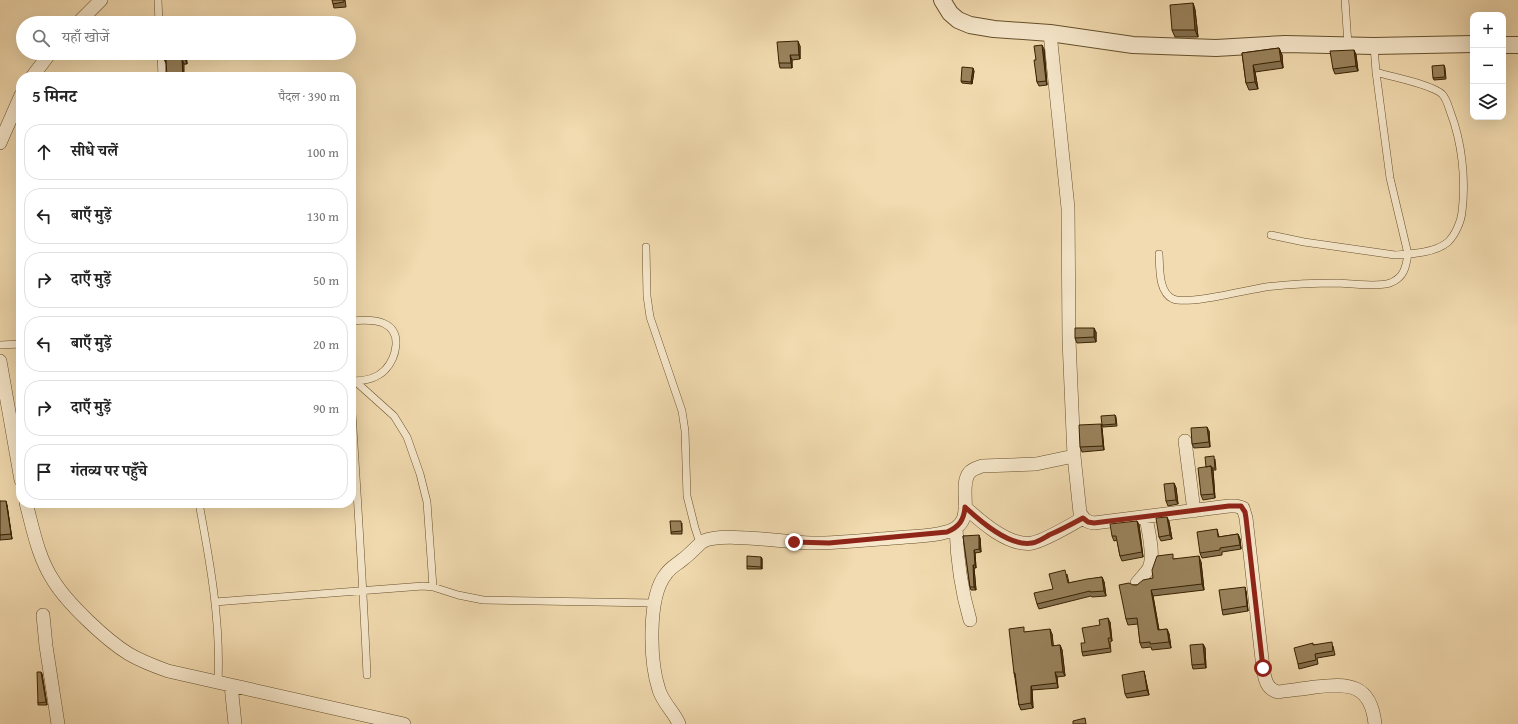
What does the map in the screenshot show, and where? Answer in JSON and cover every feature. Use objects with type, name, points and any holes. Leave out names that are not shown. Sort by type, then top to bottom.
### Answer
[{"type":"street","points":[[85,16],[101,0]]},
{"type":"street","points":[[942,0],[950,13],[958,20],[970,24],[994,29],[1050,33],[1133,45],[1216,48],[1285,44],[1374,46],[1470,44]]},
{"type":"street","points":[[1050,33],[1068,208],[1069,340],[1074,456],[1078,503],[1083,518],[1088,522],[1094,523],[1236,506],[1243,508],[1245,512],[1263,668],[1268,687],[1272,691],[1278,692],[1344,685],[1356,688],[1362,692],[1368,701],[1374,714],[1375,724]]},
{"type":"street","points":[[1506,45],[1518,45]]},
{"type":"street","points":[[36,72],[45,60]]},
{"type":"street","points":[[0,143],[16,116]]},
{"type":"street","points":[[0,361],[16,452]]},
{"type":"street","points":[[1185,441],[1194,511]]},
{"type":"street","points":[[679,724],[664,702],[659,691],[654,661],[652,618],[654,603],[658,587],[665,574],[707,538],[714,537],[829,543],[947,532],[956,528],[961,522],[965,507],[966,478],[969,472],[974,468],[982,466],[1036,464],[1074,456]]},
{"type":"street","points":[[965,507],[981,522],[1000,534],[1012,540],[1023,543],[1032,543],[1083,518]]},
{"type":"street","points":[[27,508],[35,539],[52,580],[66,598],[86,618],[128,653],[148,664],[168,671],[404,724]]},
{"type":"street","points":[[1137,583],[1149,569],[1151,562],[1146,516]]},
{"type":"street","points":[[956,528],[960,580],[970,620]]},
{"type":"street","points":[[43,615],[46,646],[58,724]]},
{"type":"street","points":[[225,684],[235,724]]},
{"type":"lane","points":[[158,0],[159,16]]},
{"type":"lane","points":[[1345,0],[1348,45]]},
{"type":"lane","points":[[1159,254],[1164,289],[1168,295],[1179,300],[1214,297],[1257,288],[1282,285],[1317,283],[1390,283],[1403,275],[1407,264],[1408,254],[1390,178],[1374,46]]},
{"type":"lane","points":[[161,60],[162,72]]},
{"type":"lane","points":[[1271,235],[1304,242],[1395,255],[1408,254],[1441,246],[1448,242],[1455,233],[1462,214],[1463,179],[1461,150],[1454,122],[1447,103],[1442,94],[1430,88],[1376,72]]},
{"type":"lane","points":[[646,247],[647,296],[650,317],[682,411],[685,431],[687,496],[694,528],[700,543]]},
{"type":"lane","points":[[356,321],[378,321],[386,324],[392,329],[395,336],[396,345],[393,358],[385,370],[376,376],[356,380]]},
{"type":"lane","points":[[0,345],[16,344]]},
{"type":"lane","points":[[356,384],[394,416],[409,445],[420,474],[427,502],[432,587]]},
{"type":"lane","points":[[356,487],[367,675]]},
{"type":"lane","points":[[200,508],[215,602],[225,684]]},
{"type":"lane","points":[[215,602],[423,586],[483,600],[654,603]]},
{"type":"building","points":[[332,0],[344,0],[344,2],[333,4]]},
{"type":"building","points":[[1193,3],[1195,30],[1172,30],[1170,5]]},
{"type":"building","points":[[798,41],[799,55],[790,55],[791,63],[779,63],[777,42]]},
{"type":"building","points":[[1042,45],[1046,81],[1037,82],[1034,46]]},
{"type":"building","points":[[1279,48],[1281,61],[1253,65],[1255,82],[1246,83],[1242,53]]},
{"type":"building","points":[[1354,50],[1356,66],[1333,69],[1330,51]]},
{"type":"building","points":[[166,60],[182,60],[183,72],[167,72]]},
{"type":"building","points":[[1444,65],[1445,77],[1433,78],[1432,66]]},
{"type":"building","points":[[962,67],[973,68],[971,82],[961,81]]},
{"type":"building","points":[[1075,328],[1094,328],[1094,337],[1075,338]]},
{"type":"building","points":[[1115,415],[1116,424],[1102,425],[1101,416]]},
{"type":"building","points":[[1101,424],[1103,446],[1080,447],[1079,425]]},
{"type":"building","points":[[1207,427],[1209,442],[1192,444],[1191,428]]},
{"type":"building","points":[[1214,456],[1215,468],[1212,468],[1211,466],[1206,467],[1205,457]]},
{"type":"building","points":[[1211,466],[1214,494],[1201,495],[1198,468]]},
{"type":"building","points":[[1174,483],[1176,500],[1166,501],[1164,484]]},
{"type":"building","points":[[0,501],[6,501],[11,534],[0,535]]},
{"type":"building","points":[[1167,517],[1170,535],[1159,537],[1156,518]]},
{"type":"building","points":[[670,521],[681,521],[682,531],[671,532]]},
{"type":"building","points":[[1137,521],[1142,552],[1120,556],[1116,536],[1112,536],[1110,524]]},
{"type":"building","points":[[1217,529],[1218,537],[1238,534],[1240,545],[1200,553],[1197,532]]},
{"type":"building","points":[[979,535],[979,549],[974,550],[974,587],[970,587],[963,536]]},
{"type":"building","points":[[1173,554],[1173,559],[1199,556],[1202,584],[1151,590],[1158,630],[1167,629],[1169,642],[1150,644],[1150,642],[1140,643],[1137,618],[1126,619],[1119,585],[1129,583],[1137,585],[1143,580],[1153,578],[1152,570],[1157,556]]},
{"type":"building","points":[[747,556],[761,557],[761,567],[747,566]]},
{"type":"building","points":[[1065,570],[1068,583],[1102,577],[1104,591],[1090,591],[1037,604],[1034,593],[1053,589],[1049,574]]},
{"type":"building","points":[[1245,587],[1247,606],[1222,610],[1219,590]]},
{"type":"building","points":[[1108,618],[1111,638],[1108,638],[1110,648],[1082,652],[1081,643],[1085,643],[1082,628],[1100,625],[1099,620]]},
{"type":"building","points":[[1024,627],[1024,632],[1050,629],[1052,646],[1060,645],[1063,672],[1055,672],[1057,683],[1031,686],[1031,703],[1019,705],[1009,629]]},
{"type":"building","points":[[1332,642],[1333,651],[1315,654],[1316,660],[1298,664],[1294,648],[1313,643],[1313,645]]},
{"type":"building","points":[[1203,644],[1205,664],[1192,665],[1190,645]]},
{"type":"building","points":[[1144,671],[1147,690],[1125,694],[1122,675]]},
{"type":"building","points":[[37,672],[41,672],[46,702],[38,703]]},
{"type":"building","points":[[1085,718],[1086,724],[1073,724],[1073,721]]},
{"type":"route","points":[[794,542],[829,543],[928,535],[947,532],[956,528],[961,522],[965,507],[981,522],[1000,534],[1012,540],[1023,543],[1032,543],[1083,518],[1088,522],[1094,523],[1229,506],[1241,506],[1245,512],[1246,518],[1263,668]]}]
